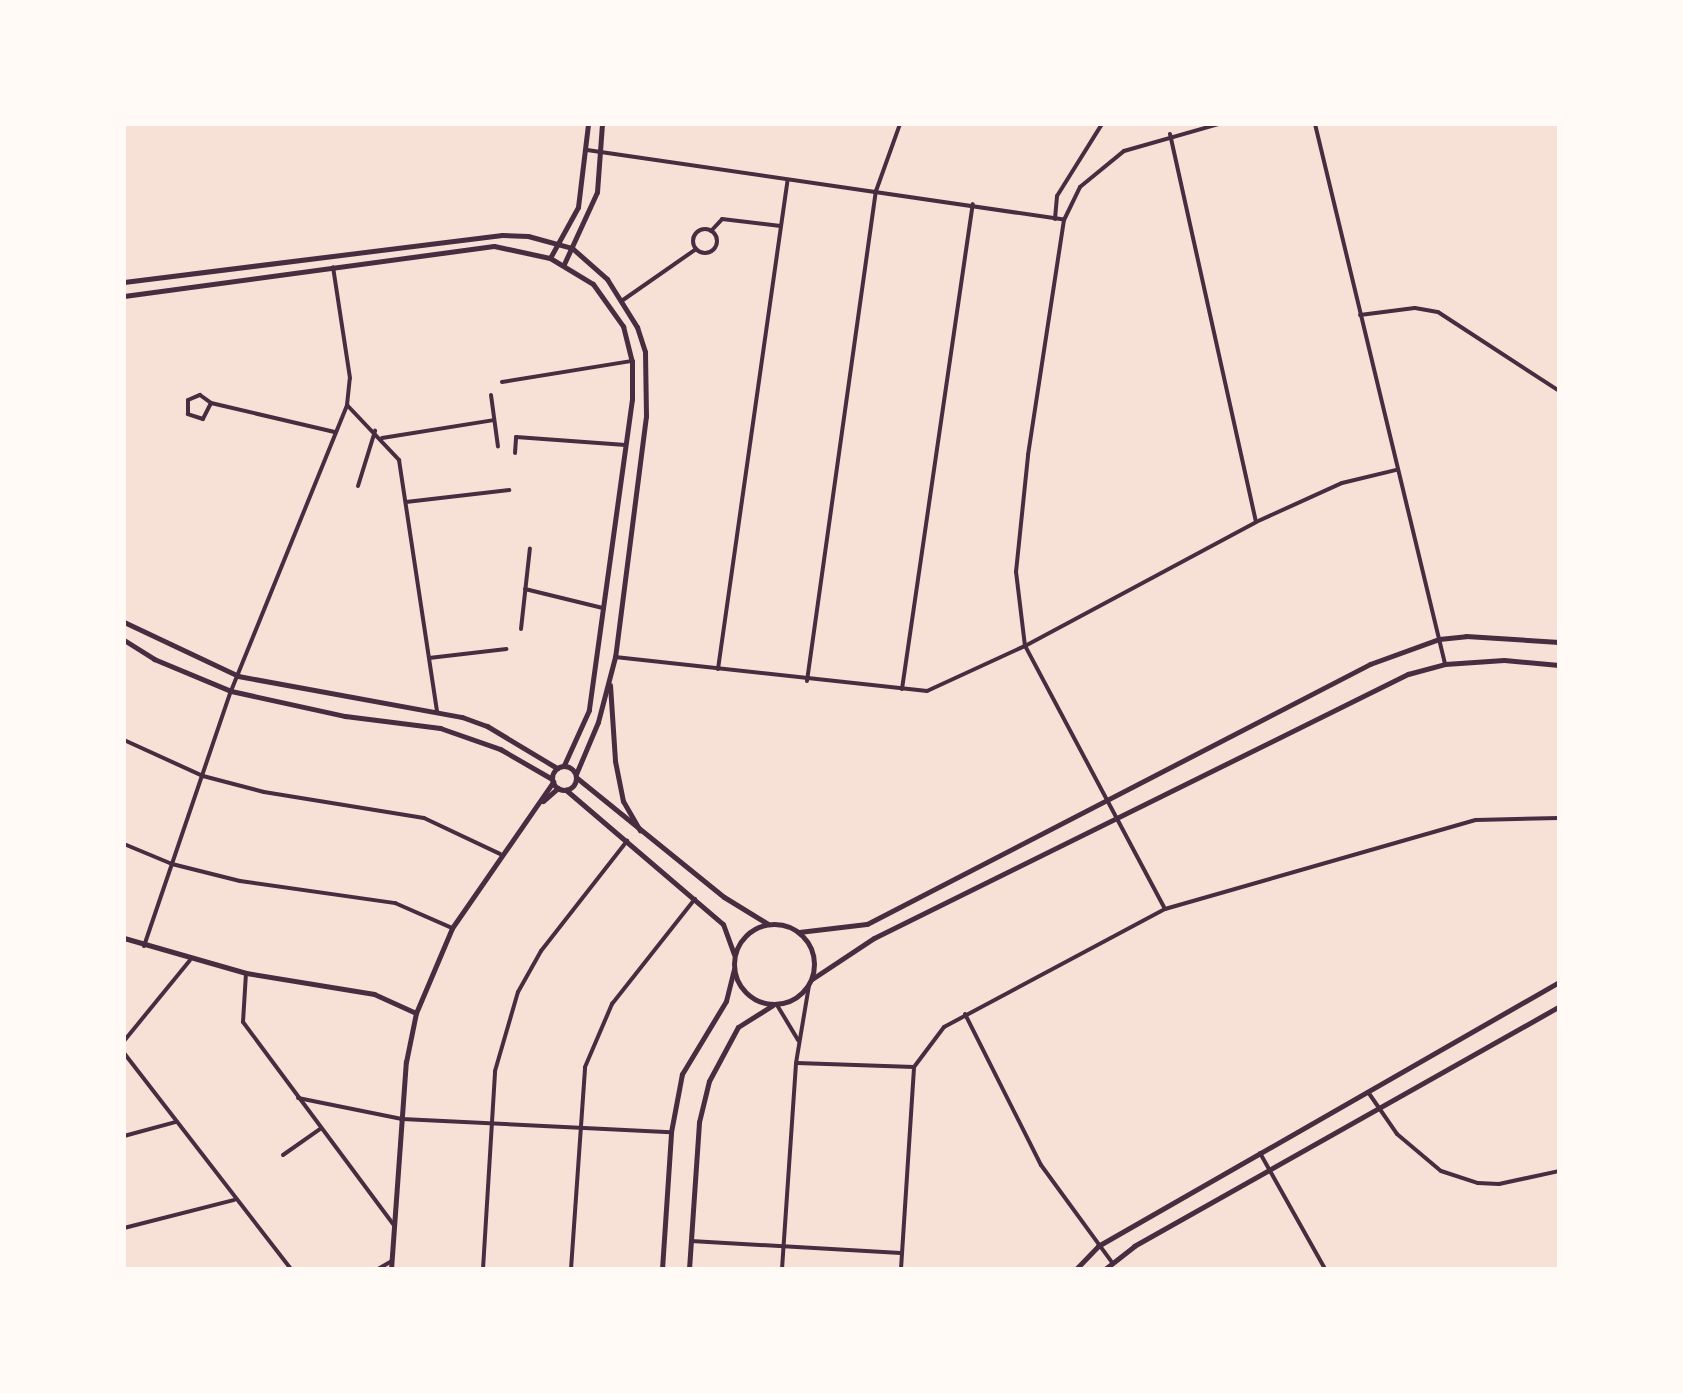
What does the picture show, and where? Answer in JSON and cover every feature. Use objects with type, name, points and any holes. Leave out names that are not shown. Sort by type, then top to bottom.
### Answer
[{"type":"street","points":[[550,258],[556,242],[578,207],[588,124]]},
{"type":"street","points":[[564,264],[591,213],[602,152],[602,124]]},
{"type":"street","points":[[807,681],[876,191],[900,124]]},
{"type":"street","points":[[1055,219],[1057,196],[1102,124]]},
{"type":"street","points":[[1165,909],[1109,795],[1025,646],[1016,572],[1028,455],[1064,220],[1080,187],[1100,167],[1170,134],[1219,124]]},
{"type":"street","points":[[1315,124],[1445,664]]},
{"type":"street","points":[[1170,134],[1256,522]]},
{"type":"street","points":[[587,150],[973,204],[1064,220]]},
{"type":"street","points":[[718,669],[788,180]]},
{"type":"street","points":[[902,690],[973,204]]},
{"type":"street","points":[[696,249],[695,235],[711,231],[722,219],[781,226]]},
{"type":"street","points":[[612,307],[696,249],[713,250],[717,239],[711,231]]},
{"type":"street","points":[[124,282],[502,235],[556,242],[572,248],[623,300],[645,352],[647,380],[615,657],[577,776],[566,790]]},
{"type":"street","points":[[124,296],[494,246],[550,258],[593,284],[612,307],[632,361],[626,445],[589,710],[564,765],[557,768],[536,807],[500,854],[452,928],[416,1013],[402,1119],[391,1269]]},
{"type":"street","points":[[144,946],[231,691],[347,405],[350,378],[331,256]]},
{"type":"street","points":[[137,280],[139,293]]},
{"type":"street","points":[[1360,315],[1415,308],[1438,312],[1559,391]]},
{"type":"street","points":[[502,382],[632,361]]},
{"type":"street","points":[[491,395],[498,447]]},
{"type":"street","points":[[211,403],[203,419],[188,414],[186,404],[193,396],[335,432]]},
{"type":"street","points":[[347,405],[382,438],[399,460],[437,711]]},
{"type":"street","points":[[382,438],[494,420]]},
{"type":"street","points":[[358,486],[375,431]]},
{"type":"street","points":[[515,453],[516,437],[626,445]]},
{"type":"street","points":[[615,657],[807,681],[927,691],[950,684],[1025,646],[1256,522],[1342,483],[1396,470]]},
{"type":"street","points":[[406,502],[509,490]]},
{"type":"street","points":[[521,629],[530,548]]},
{"type":"street","points":[[525,589],[620,611]]},
{"type":"street","points":[[124,622],[238,676],[437,711],[487,726],[557,768]]},
{"type":"street","points":[[564,765],[642,834],[769,924],[799,932],[867,924],[1109,795],[1370,664],[1439,639],[1489,634],[1559,642]]},
{"type":"street","points":[[124,640],[154,659],[231,691],[451,731],[500,749],[552,781],[558,788],[566,790],[723,924],[734,955],[734,969],[722,1010],[682,1074],[671,1132],[662,1269]]},
{"type":"street","points":[[429,658],[506,649]]},
{"type":"street","points":[[689,1269],[699,1122],[709,1081],[738,1027],[775,1005],[801,995],[810,982],[874,938],[1388,683],[1445,664],[1504,660],[1559,665]]},
{"type":"street","points":[[609,678],[615,761],[623,801],[642,834]]},
{"type":"street","points":[[124,740],[203,776],[264,792],[402,812],[500,854]]},
{"type":"street","points":[[536,807],[558,788]]},
{"type":"street","points":[[901,1269],[914,1067],[944,1027],[1165,909],[1476,820],[1559,818]]},
{"type":"street","points":[[483,1269],[495,1071],[518,992],[541,951],[627,841]]},
{"type":"street","points":[[124,844],[172,864],[253,883],[368,896],[452,928]]},
{"type":"street","points":[[571,1269],[578,1127],[585,1067],[612,1004],[696,898]]},
{"type":"street","points":[[734,955],[747,934],[769,924]]},
{"type":"street","points":[[782,1269],[798,1041],[813,953],[799,932]]},
{"type":"street","points":[[124,938],[190,960],[246,973],[374,994],[416,1013]]},
{"type":"street","points":[[124,1041],[190,960]]},
{"type":"street","points":[[734,969],[743,990],[775,1005],[798,1041]]},
{"type":"street","points":[[246,973],[243,1022],[394,1226]]},
{"type":"street","points":[[1076,1269],[1098,1246],[1559,982]]},
{"type":"street","points":[[1105,1269],[1111,1261],[1559,1007]]},
{"type":"street","points":[[965,1014],[1041,1165],[1111,1261]]},
{"type":"street","points":[[124,1053],[234,1200],[291,1269]]},
{"type":"street","points":[[796,1063],[914,1067]]},
{"type":"street","points":[[1368,1092],[1397,1134],[1441,1171],[1499,1184],[1559,1171]]},
{"type":"street","points":[[298,1098],[402,1119],[671,1132]]},
{"type":"street","points":[[124,1136],[176,1121]]},
{"type":"street","points":[[283,1155],[321,1128]]},
{"type":"street","points":[[1260,1153],[1325,1269]]},
{"type":"street","points":[[124,1228],[234,1200]]},
{"type":"street","points":[[691,1241],[901,1253]]},
{"type":"street","points":[[378,1269],[392,1261]]}]
